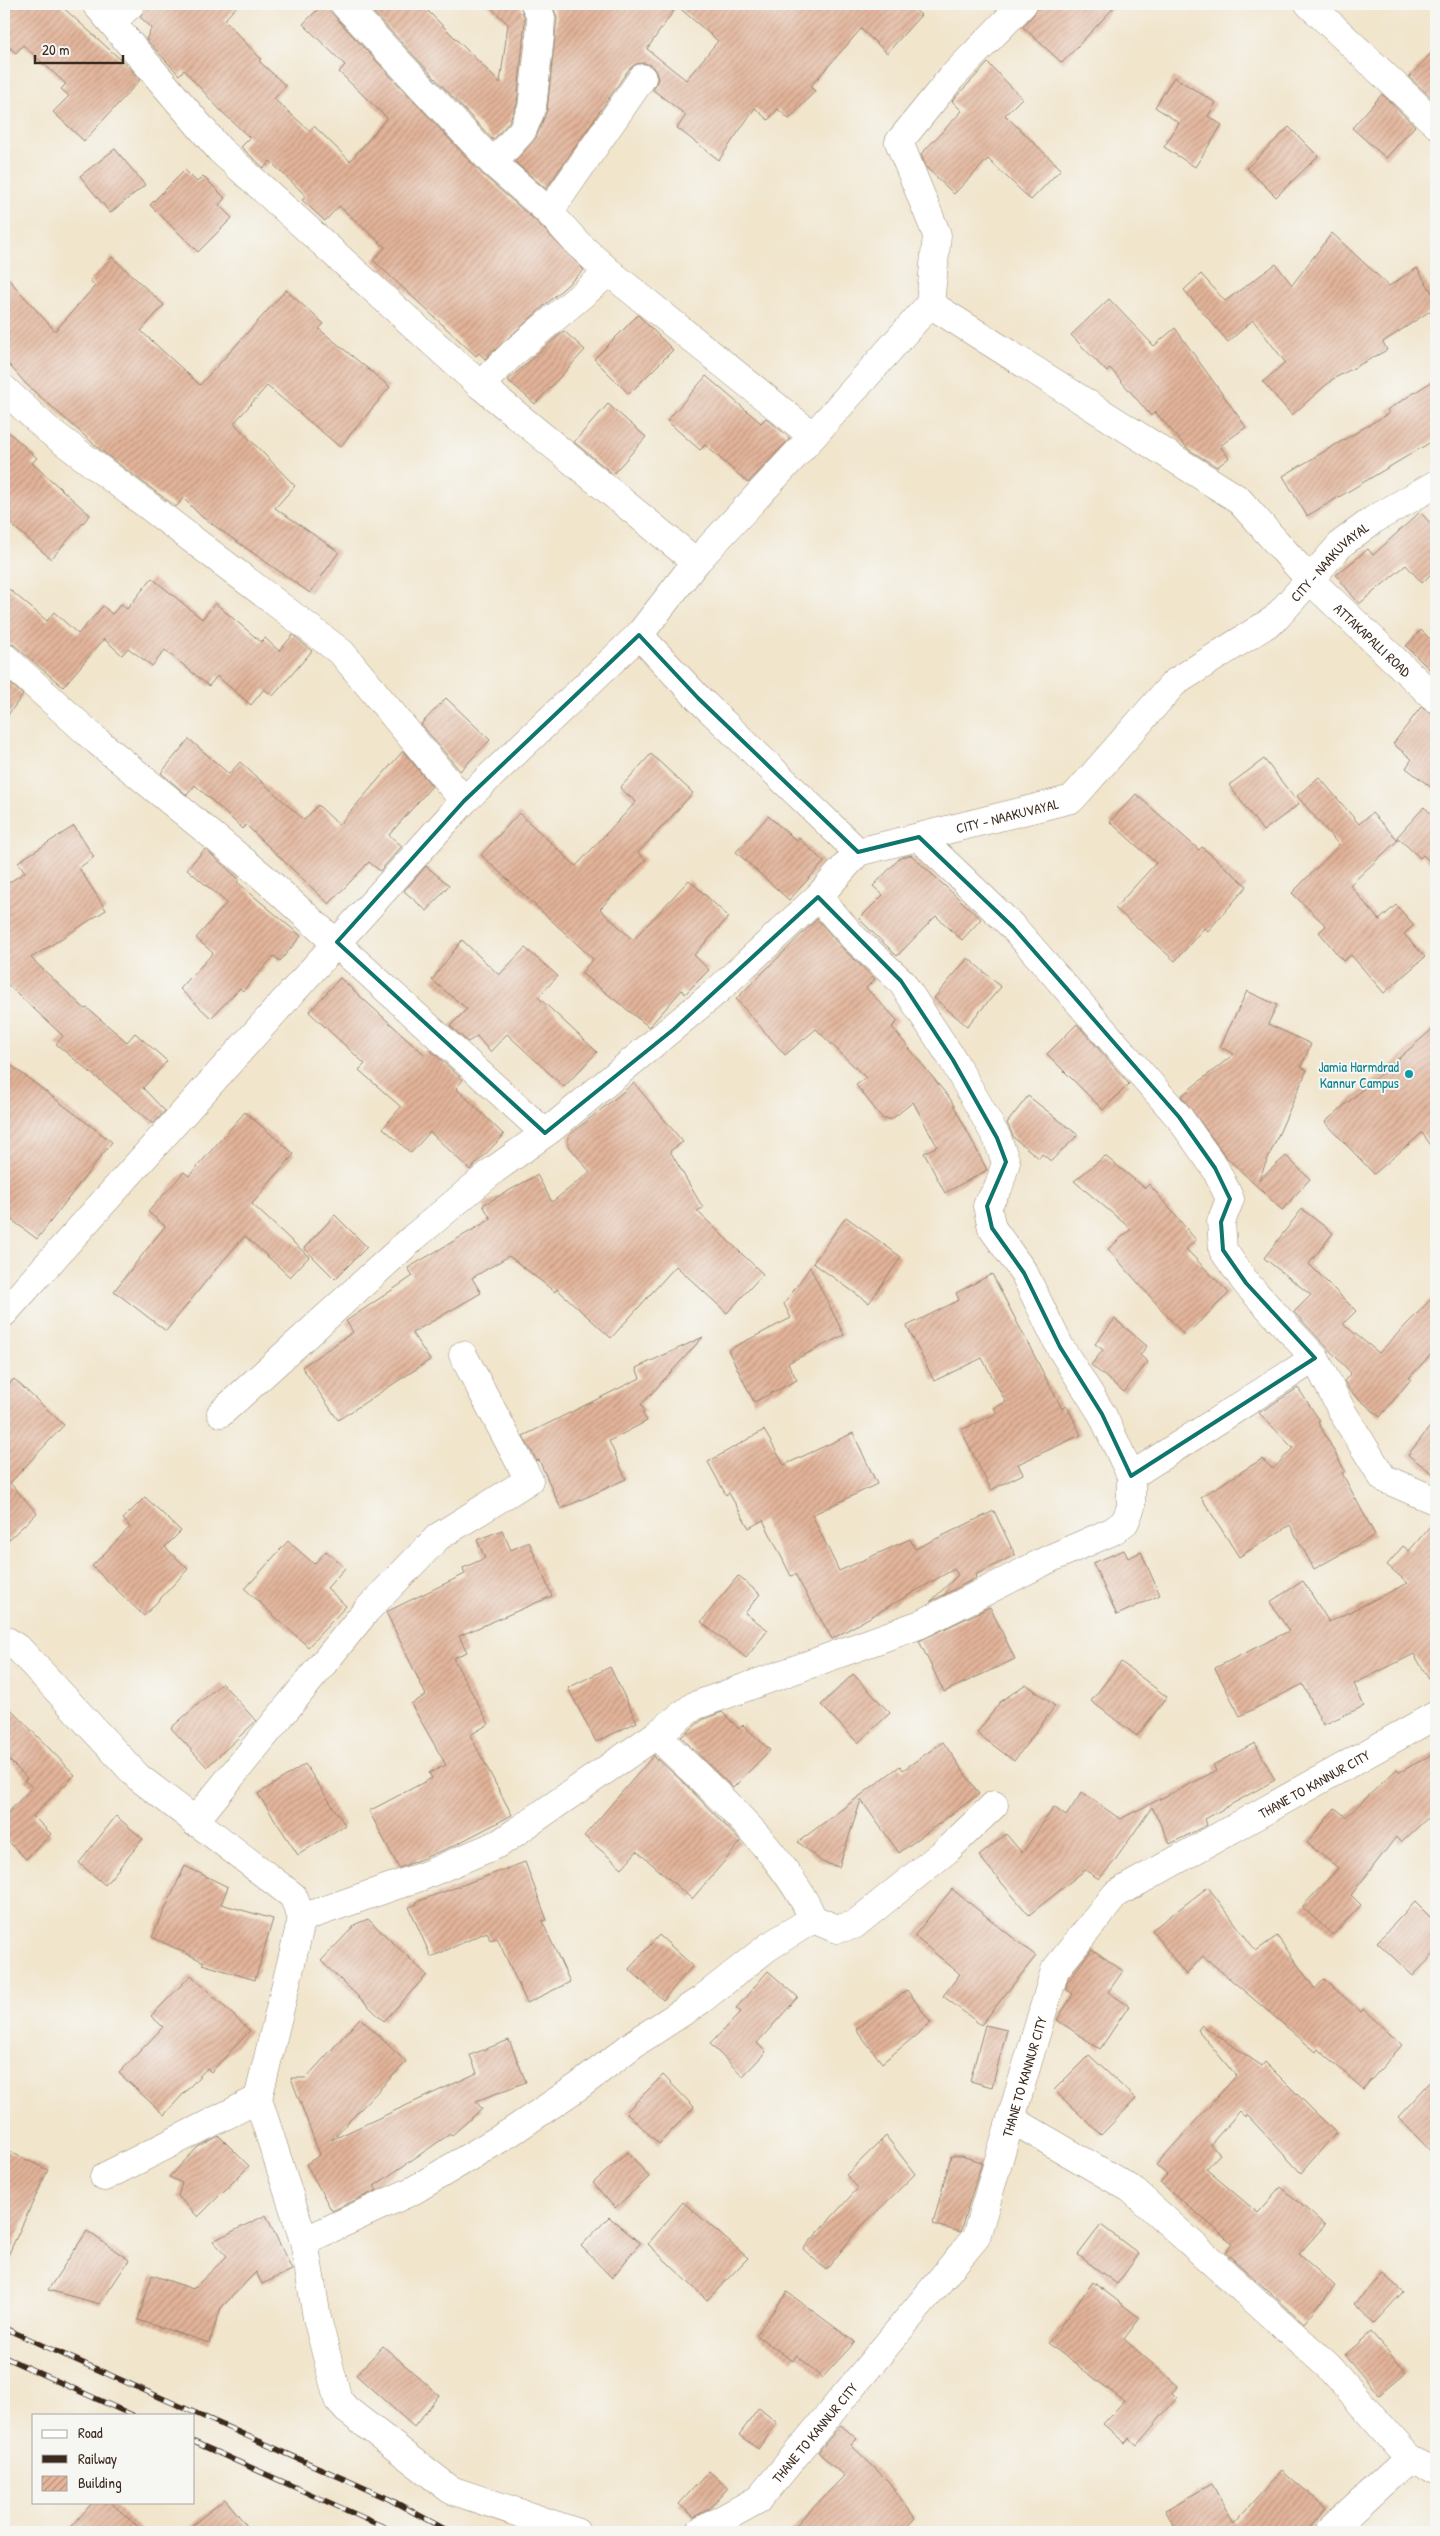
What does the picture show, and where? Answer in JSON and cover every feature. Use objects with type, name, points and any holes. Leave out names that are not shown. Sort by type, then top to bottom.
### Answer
[{"type":"street","points":[[344,4],[493,163],[549,212],[578,244],[609,272],[814,436]]},
{"type":"street","points":[[493,163],[522,131],[532,108],[541,17],[535,4]]},
{"type":"street","points":[[4,1313],[464,801],[640,635],[696,562],[814,436],[930,304],[937,236],[899,142],[951,78],[1023,4]]},
{"type":"street","points":[[1309,4],[1436,124]]},
{"type":"street","points":[[113,10],[220,150],[480,386],[696,562]]},
{"type":"street","points":[[549,212],[642,78]]},
{"type":"street","points":[[480,386],[513,353],[609,272]]},
{"type":"street","name":"ATTAKAPALLI ROAD","points":[[930,304],[1238,499],[1310,580],[1436,699]]},
{"type":"street","points":[[4,389],[47,429],[342,653],[464,801]]},
{"type":"street","name":"CITY - NAAKUVAYAL","points":[[858,852],[1072,799],[1174,683],[1275,619],[1342,543],[1373,520],[1436,484]]},
{"type":"street","points":[[221,1413],[413,1238],[494,1170],[545,1133],[674,1029],[818,897],[858,852],[698,698],[640,635]]},
{"type":"street","points":[[4,657],[97,741],[262,876],[545,1133]]},
{"type":"street","points":[[919,837],[1013,927],[1178,1116],[1215,1168],[1230,1199],[1221,1222],[1223,1250],[1246,1283],[1315,1358],[1344,1413],[1383,1478],[1436,1501]]},
{"type":"street","points":[[302,1918],[424,1876],[500,1843],[656,1735],[694,1706],[921,1624],[1049,1559],[1113,1531],[1125,1522],[1131,1507],[1131,1476],[1102,1414],[1060,1347],[1024,1273],[992,1228],[987,1206],[999,1186],[1006,1162],[997,1138],[953,1060],[901,981],[854,938],[818,897]]},
{"type":"street","points":[[194,1822],[379,1597],[438,1537],[529,1480],[462,1355]]},
{"type":"street","points":[[1131,1476],[1315,1358]]},
{"type":"street","points":[[4,1640],[20,1650],[138,1777],[194,1822],[293,1896],[302,1918],[258,2099],[304,2242],[317,2318],[338,2400],[347,2410],[451,2490],[576,2532]]},
{"type":"street","name":"THANE TO KANNUR CITY","points":[[699,2532],[729,2526],[759,2499],[976,2237],[1056,1970],[1116,1894],[1436,1715]]},
{"type":"street","points":[[656,1735],[736,1814],[762,1844],[805,1901],[813,1919],[837,1928],[854,1925],[947,1850],[994,1806]]},
{"type":"street","points":[[304,2242],[414,2190],[511,2132],[579,2086],[635,2043],[701,2000],[768,1947],[813,1919]]},
{"type":"street","points":[[104,2177],[258,2099]]},
{"type":"street","points":[[1011,2119],[1131,2189],[1328,2366],[1408,2458],[1436,2471]]},
{"type":"street","points":[[1328,2532],[1408,2458]]},
{"type":"highlighted area","points":[[639,635],[698,698],[858,852],[919,837],[1013,927],[1179,1117],[1215,1168],[1230,1199],[1221,1222],[1223,1250],[1246,1283],[1315,1358],[1131,1476],[1102,1414],[1060,1347],[1024,1273],[992,1228],[987,1206],[1006,1162],[997,1138],[953,1060],[901,981],[818,897],[674,1029],[545,1133],[337,942],[464,801]]},
{"type":"building","points":[[4,4],[59,4],[130,68],[140,80],[84,141],[53,112],[69,96],[61,89],[66,84],[23,45],[16,53],[4,43]]},
{"type":"building","points":[[146,4],[239,4],[224,20],[261,59],[259,61],[286,86],[274,99],[310,131],[314,126],[350,161],[387,118],[339,72],[345,65],[303,24],[323,4],[482,174],[538,223],[584,270],[485,359],[479,353],[476,356],[373,260],[385,247],[339,206],[325,221],[302,200],[306,196],[270,161],[264,168],[241,147],[250,138],[221,111],[184,70],[179,75],[146,39],[152,28],[140,17]]},
{"type":"building","points":[[383,4],[421,4],[500,83],[508,24],[487,4],[520,4],[525,20],[517,104],[509,122],[493,140],[374,13]]},
{"type":"building","points":[[552,4],[908,4],[921,15],[887,53],[861,29],[810,87],[815,91],[789,119],[778,109],[768,120],[755,108],[719,160],[677,128],[686,115],[653,90],[658,79],[651,65],[644,63],[636,64],[629,69],[546,189],[515,162],[536,138],[547,110],[557,18]],"holes":[[[677,6],[718,41],[686,80],[647,49]]]},
{"type":"building","points":[[1038,4],[1117,4],[1062,63],[1023,27],[1034,14]]},
{"type":"building","points":[[1436,48],[1436,102],[1409,77]]},
{"type":"building","points":[[988,63],[1022,98],[1005,115],[1061,169],[1031,200],[988,159],[954,194],[926,167],[921,154],[962,111],[952,101]]},
{"type":"building","points":[[1174,77],[1216,103],[1208,116],[1222,125],[1195,167],[1164,147],[1179,123],[1155,107]]},
{"type":"building","points":[[1382,94],[1415,126],[1386,158],[1352,128]]},
{"type":"building","points":[[1289,127],[1318,156],[1276,197],[1247,168]]},
{"type":"building","points":[[115,149],[145,185],[110,213],[80,176]]},
{"type":"building","points":[[185,170],[197,182],[203,176],[225,198],[219,205],[232,218],[198,252],[150,205]]},
{"type":"building","points":[[1332,233],[1389,286],[1417,268],[1436,299],[1436,307],[1383,342],[1387,350],[1333,379],[1292,415],[1263,382],[1285,362],[1253,320],[1228,342],[1184,290],[1201,274],[1225,301],[1276,264],[1292,285]]},
{"type":"building","points":[[112,257],[164,305],[141,331],[200,385],[286,290],[324,324],[319,329],[390,387],[340,447],[267,386],[234,423],[295,486],[275,508],[339,552],[310,593],[202,517],[183,498],[176,507],[103,452],[26,384],[4,359],[4,274],[55,331],[95,286],[90,280]]},
{"type":"building","points":[[1109,299],[1154,346],[1175,328],[1246,427],[1220,446],[1229,458],[1217,467],[1188,449],[1155,412],[1151,416],[1110,368],[1107,372],[1071,335]]},
{"type":"building","points":[[638,315],[673,350],[629,394],[594,359]]},
{"type":"building","points":[[564,331],[585,350],[535,404],[508,380]]},
{"type":"building","points":[[706,376],[761,423],[766,418],[790,438],[748,483],[705,445],[700,450],[667,421]]},
{"type":"building","points":[[1436,379],[1436,439],[1307,516],[1283,476],[1389,413],[1387,410]]},
{"type":"building","points":[[608,404],[646,437],[613,474],[574,442]]},
{"type":"building","points":[[4,428],[37,458],[32,463],[90,515],[51,559],[4,518]]},
{"type":"building","points":[[1420,512],[1436,529],[1436,569],[1422,583],[1406,565],[1359,604],[1336,575],[1368,549],[1373,555]]},
{"type":"building","points":[[152,578],[202,619],[215,603],[261,642],[265,638],[279,651],[293,635],[312,651],[273,696],[264,689],[251,705],[217,676],[209,686],[165,650],[152,666],[128,648],[122,655],[104,639],[63,687],[14,645],[4,642],[4,585],[47,621],[54,612],[78,634],[103,606],[112,614],[121,604],[127,609]]},
{"type":"building","points":[[1421,630],[1436,645],[1436,676],[1406,646]]},
{"type":"building","points":[[4,678],[23,695],[4,720]]},
{"type":"building","points":[[446,698],[490,740],[460,771],[421,724]]},
{"type":"building","points":[[1421,707],[1432,714],[1436,714],[1436,791],[1406,768],[1412,759],[1393,744]]},
{"type":"building","points":[[189,739],[229,774],[240,762],[304,820],[318,805],[339,825],[403,751],[432,786],[389,835],[402,846],[380,871],[369,862],[329,904],[246,825],[243,829],[195,785],[187,795],[161,773]]},
{"type":"building","points":[[651,754],[693,793],[638,853],[646,860],[600,909],[633,940],[689,880],[729,917],[694,955],[709,970],[685,994],[682,990],[649,1027],[581,973],[593,959],[481,855],[519,813],[576,866],[636,802],[620,788]]},
{"type":"building","points":[[1264,759],[1299,804],[1263,831],[1229,785]]},
{"type":"building","points":[[1319,777],[1359,824],[1372,813],[1398,840],[1350,885],[1379,920],[1396,905],[1414,925],[1404,934],[1425,957],[1384,993],[1351,955],[1343,961],[1319,932],[1326,926],[1292,893],[1339,845],[1297,796]]},
{"type":"building","points":[[1136,794],[1199,850],[1202,847],[1247,886],[1208,931],[1204,928],[1175,961],[1115,908],[1156,863],[1110,822]]},
{"type":"building","points":[[1424,807],[1436,818],[1436,868],[1423,855],[1420,858],[1397,837]]},
{"type":"building","points":[[768,816],[797,841],[799,838],[824,862],[789,900],[736,852]]},
{"type":"building","points":[[74,826],[94,857],[79,868],[106,910],[31,958],[85,1009],[87,1008],[127,1042],[135,1033],[167,1061],[143,1088],[165,1111],[153,1124],[56,1044],[63,1036],[4,981],[4,886],[25,872],[18,862]]},
{"type":"building","points":[[205,849],[239,879],[237,882],[301,936],[280,961],[274,956],[243,991],[240,988],[211,1018],[180,989],[213,953],[196,938],[227,903],[187,869]]},
{"type":"building","points":[[911,855],[981,919],[962,940],[936,916],[897,956],[859,919],[883,895],[873,886],[900,858]]},
{"type":"building","points":[[426,866],[449,885],[427,911],[404,891]]},
{"type":"building","points":[[817,919],[843,949],[875,979],[866,988],[898,1021],[892,1027],[951,1100],[987,1170],[945,1193],[924,1153],[937,1146],[913,1102],[892,1119],[883,1119],[856,1085],[866,1078],[816,1029],[785,1055],[736,999]]},
{"type":"building","points":[[462,940],[499,975],[525,948],[558,976],[538,997],[597,1052],[564,1087],[507,1034],[490,1052],[477,1036],[468,1042],[450,1026],[467,1009],[432,980]]},
{"type":"building","points":[[968,958],[1001,987],[967,1026],[934,998]]},
{"type":"building","points":[[340,978],[424,1054],[429,1049],[463,1080],[456,1088],[504,1135],[470,1170],[430,1132],[411,1153],[383,1128],[401,1107],[359,1070],[365,1064],[309,1012]]},
{"type":"building","points":[[1247,991],[1277,1005],[1268,1024],[1311,1044],[1301,1067],[1307,1070],[1258,1181],[1286,1156],[1310,1179],[1282,1210],[1227,1158],[1181,1096],[1234,1054],[1220,1047]]},
{"type":"building","points":[[1077,1024],[1129,1084],[1103,1110],[1047,1054]]},
{"type":"building","name":"Jamia Harmdrad Kannur Campus","points":[[1436,1026],[1436,1152],[1422,1133],[1374,1174],[1325,1122]]},
{"type":"building","points":[[4,1060],[112,1142],[37,1239],[4,1214]]},
{"type":"building","points":[[634,1083],[683,1142],[670,1151],[703,1208],[697,1211],[763,1274],[727,1313],[676,1266],[611,1338],[557,1289],[555,1292],[509,1256],[472,1278],[481,1293],[412,1333],[430,1360],[338,1420],[302,1367],[353,1332],[346,1321],[413,1276],[408,1268],[491,1219],[483,1205],[537,1175],[552,1202],[590,1172],[568,1145],[568,1136]]},
{"type":"building","points":[[1028,1096],[1078,1135],[1051,1161],[1042,1154],[1039,1158],[1014,1138],[1007,1123]]},
{"type":"building","points":[[245,1112],[294,1154],[252,1204],[309,1257],[290,1277],[245,1236],[166,1331],[114,1291],[165,1226],[148,1212],[184,1172],[189,1176]]},
{"type":"building","points":[[1105,1156],[1145,1188],[1149,1184],[1196,1240],[1186,1249],[1229,1293],[1185,1336],[1108,1249],[1131,1229],[1074,1181]]},
{"type":"building","points":[[1302,1209],[1333,1233],[1309,1264],[1356,1311],[1343,1324],[1379,1353],[1436,1294],[1436,1349],[1409,1378],[1411,1379],[1380,1417],[1350,1391],[1344,1381],[1351,1373],[1294,1312],[1311,1295],[1264,1258]]},
{"type":"building","points":[[335,1215],[367,1247],[335,1279],[304,1248]]},
{"type":"building","points":[[846,1217],[901,1257],[869,1303],[813,1263]]},
{"type":"building","points":[[810,1267],[844,1335],[788,1363],[797,1380],[754,1402],[728,1350],[791,1318],[784,1304]]},
{"type":"building","points":[[992,1274],[1062,1409],[1067,1406],[1081,1435],[1018,1464],[1023,1474],[991,1490],[961,1430],[997,1413],[994,1408],[1006,1402],[982,1358],[934,1381],[907,1326],[959,1300],[956,1293]]},
{"type":"building","points":[[1115,1319],[1147,1346],[1140,1355],[1148,1362],[1124,1392],[1091,1365],[1103,1350],[1095,1344]]},
{"type":"building","points":[[703,1337],[641,1405],[645,1411],[642,1412],[647,1421],[609,1441],[626,1479],[561,1509],[539,1460],[537,1461],[523,1436],[640,1378],[636,1368]]},
{"type":"building","points":[[14,1379],[64,1425],[10,1483],[37,1513],[4,1544],[4,1390]]},
{"type":"building","points":[[1298,1388],[1320,1421],[1318,1422],[1345,1471],[1342,1473],[1375,1535],[1314,1569],[1290,1525],[1239,1557],[1201,1497],[1262,1459],[1273,1469],[1293,1448],[1259,1413]]},
{"type":"building","points":[[1436,1419],[1436,1476],[1408,1455]]},
{"type":"building","points":[[764,1430],[784,1465],[853,1433],[877,1484],[812,1515],[839,1571],[910,1539],[915,1549],[994,1511],[1015,1555],[975,1575],[976,1578],[930,1602],[958,1575],[954,1569],[832,1639],[795,1574],[791,1576],[763,1520],[749,1528],[729,1493],[726,1495],[708,1462]]},
{"type":"building","points":[[145,1497],[181,1531],[165,1547],[188,1569],[144,1616],[92,1566],[130,1527],[123,1519]]},
{"type":"building","points":[[1436,1519],[1436,1691],[1414,1654],[1354,1684],[1364,1706],[1323,1725],[1303,1684],[1240,1716],[1215,1668],[1289,1631],[1270,1602],[1303,1581],[1329,1622],[1408,1583],[1387,1565],[1403,1546],[1409,1551]]},
{"type":"building","points":[[502,1530],[511,1550],[529,1542],[552,1596],[459,1636],[467,1652],[453,1658],[489,1724],[470,1735],[512,1815],[453,1846],[399,1868],[369,1811],[432,1778],[429,1773],[446,1765],[411,1704],[426,1695],[386,1612],[465,1574],[463,1568],[485,1558],[477,1540]]},
{"type":"building","points":[[288,1541],[314,1564],[326,1551],[345,1568],[327,1588],[346,1606],[308,1647],[245,1589]]},
{"type":"building","points":[[1124,1550],[1128,1558],[1141,1552],[1160,1595],[1117,1615],[1093,1563]]},
{"type":"building","points":[[738,1576],[760,1594],[745,1613],[768,1630],[746,1658],[701,1622]]},
{"type":"building","points":[[990,1607],[1015,1659],[944,1692],[919,1641]]},
{"type":"building","points":[[1121,1662],[1167,1697],[1137,1736],[1091,1701]]},
{"type":"building","points":[[610,1667],[637,1722],[596,1742],[568,1688]]},
{"type":"building","points":[[853,1674],[890,1713],[858,1743],[821,1705]]},
{"type":"building","points":[[222,1683],[256,1721],[207,1767],[171,1728]]},
{"type":"building","points":[[1026,1684],[1055,1706],[1014,1761],[977,1733],[1000,1702]]},
{"type":"building","points":[[4,1702],[75,1775],[33,1816],[51,1834],[26,1859],[4,1837],[4,1817],[32,1787],[24,1780],[27,1778],[4,1755]]},
{"type":"building","points":[[722,1712],[739,1729],[743,1725],[770,1750],[733,1788],[681,1737],[702,1720]]},
{"type":"building","points":[[943,1742],[979,1794],[899,1853],[861,1800],[839,1867],[822,1862],[798,1842],[900,1766],[903,1770]]},
{"type":"building","points":[[1255,1743],[1275,1780],[1205,1819],[1207,1825],[1170,1844],[1152,1807],[1113,1863],[1099,1879],[1085,1870],[1029,1915],[979,1856],[1006,1834],[1022,1853],[1054,1807],[1066,1816],[1082,1792],[1120,1819],[1216,1771],[1213,1765]]},
{"type":"building","points":[[1436,1752],[1436,1810],[1401,1843],[1396,1837],[1351,1895],[1361,1905],[1333,1935],[1302,1907],[1338,1868],[1307,1843],[1335,1808],[1346,1817],[1397,1769],[1400,1772]]},
{"type":"building","points":[[654,1755],[657,1761],[658,1759],[688,1787],[741,1842],[692,1899],[637,1851],[622,1868],[584,1836]]},
{"type":"building","points":[[305,1764],[345,1825],[298,1855],[258,1794]]},
{"type":"building","points":[[116,1816],[143,1839],[105,1885],[79,1863]]},
{"type":"building","points":[[525,1862],[547,1920],[542,1921],[570,1982],[527,2003],[497,1938],[490,1940],[487,1932],[431,1957],[409,1907],[417,1904],[416,1902]]},
{"type":"building","points":[[185,1866],[228,1887],[221,1904],[273,1919],[255,1980],[202,1964],[204,1962],[152,1937]]},
{"type":"building","points":[[1208,1887],[1256,1951],[1277,1936],[1315,1989],[1324,1979],[1361,2012],[1363,2009],[1402,2045],[1363,2089],[1318,2049],[1316,2052],[1203,1956],[1186,1975],[1152,1930]]},
{"type":"building","points":[[952,1889],[1036,1956],[981,2025],[943,1996],[960,1974],[914,1936]]},
{"type":"building","points":[[1415,1902],[1436,1923],[1436,1952],[1413,1976],[1377,1942]]},
{"type":"building","points":[[368,1919],[427,1975],[384,2021],[321,1961],[356,1924]]},
{"type":"building","points":[[659,1935],[693,1966],[663,2000],[629,1969]]},
{"type":"building","points":[[1092,1949],[1123,1971],[1108,1992],[1129,2006],[1100,2049],[1057,2020],[1073,1994],[1066,1989],[1067,1983]]},
{"type":"building","points":[[768,1971],[798,1997],[757,2043],[766,2052],[743,2076],[710,2044],[741,2012],[736,2008]]},
{"type":"building","points":[[191,1975],[250,2031],[211,2072],[207,2068],[164,2115],[119,2073],[163,2027],[151,2016]]},
{"type":"building","points":[[907,1990],[931,2023],[882,2063],[856,2029]]},
{"type":"building","points":[[360,2018],[406,2062],[331,2140],[477,2073],[470,2055],[509,2040],[526,2082],[476,2101],[482,2109],[451,2136],[450,2134],[374,2186],[377,2190],[332,2211],[306,2164],[320,2155],[291,2078],[306,2078]]},
{"type":"building","points":[[985,2025],[1007,2030],[992,2087],[970,2081]]},
{"type":"building","points":[[1202,2025],[1262,2066],[1265,2062],[1336,2133],[1301,2173],[1247,2115],[1246,2117],[1240,2111],[1210,2145],[1220,2154],[1206,2169],[1258,2213],[1281,2187],[1325,2225],[1299,2254],[1335,2286],[1304,2323],[1225,2252],[1232,2243],[1160,2182],[1167,2175],[1156,2165],[1236,2076],[1198,2030]]},
{"type":"building","points":[[1089,2055],[1136,2099],[1101,2135],[1054,2090]]},
{"type":"building","points":[[663,2075],[694,2107],[659,2144],[626,2112]]},
{"type":"building","points":[[1436,2076],[1436,2157],[1398,2117]]},
{"type":"building","points":[[219,2136],[249,2166],[198,2217],[178,2196],[182,2183],[169,2177],[198,2147]]},
{"type":"building","points":[[886,2136],[915,2174],[858,2230],[826,2270],[803,2249],[858,2188],[846,2175]]},
{"type":"building","points":[[4,2149],[48,2170],[4,2264]]},
{"type":"building","points":[[628,2152],[649,2177],[615,2208],[593,2183]]},
{"type":"building","points":[[951,2156],[961,2156],[982,2162],[960,2232],[933,2224]]},
{"type":"building","points":[[683,2202],[748,2258],[707,2300],[648,2244]]},
{"type":"building","points":[[266,2215],[292,2270],[262,2284],[256,2272],[221,2308],[209,2343],[138,2320],[152,2275],[193,2289],[227,2256],[213,2241]]},
{"type":"building","points":[[609,2217],[640,2243],[612,2278],[581,2246]]},
{"type":"building","points":[[1101,2225],[1139,2254],[1117,2284],[1078,2255]]},
{"type":"building","points":[[87,2231],[129,2260],[100,2304],[48,2290]]},
{"type":"building","points":[[1383,2274],[1403,2292],[1374,2323],[1354,2304]]},
{"type":"building","points":[[1093,2282],[1140,2318],[1124,2339],[1178,2386],[1172,2393],[1177,2398],[1137,2445],[1129,2438],[1125,2443],[1103,2424],[1124,2401],[1048,2343]]},
{"type":"building","points":[[787,2292],[855,2342],[822,2378],[797,2355],[793,2361],[756,2335]]},
{"type":"building","points":[[1371,2332],[1406,2372],[1379,2395],[1345,2355]]},
{"type":"building","points":[[383,2346],[439,2395],[414,2427],[356,2375]]},
{"type":"building","points":[[759,2408],[777,2423],[758,2449],[739,2435]]},
{"type":"building","points":[[841,2425],[857,2439],[851,2445],[888,2481],[915,2518],[902,2532],[789,2532],[844,2476],[818,2452]]},
{"type":"building","points":[[1282,2470],[1327,2509],[1306,2532],[1178,2532],[1165,2510],[1212,2484],[1234,2524]]},
{"type":"building","points":[[709,2471],[728,2488],[709,2509],[694,2517],[679,2504]]},
{"type":"building","points":[[225,2499],[252,2532],[184,2532]]},
{"type":"building","points":[[91,2504],[112,2504],[144,2532],[67,2532]]},
{"type":"railway","points":[[4,2328],[389,2499],[450,2532]]},
{"type":"railway","points":[[4,2357],[130,2414]]},
{"type":"railway","points":[[195,2442],[395,2532]]},
{"type":"place","name":"Jamia Harmdrad Kannur Campus","points":[[1409,1074]]}]
